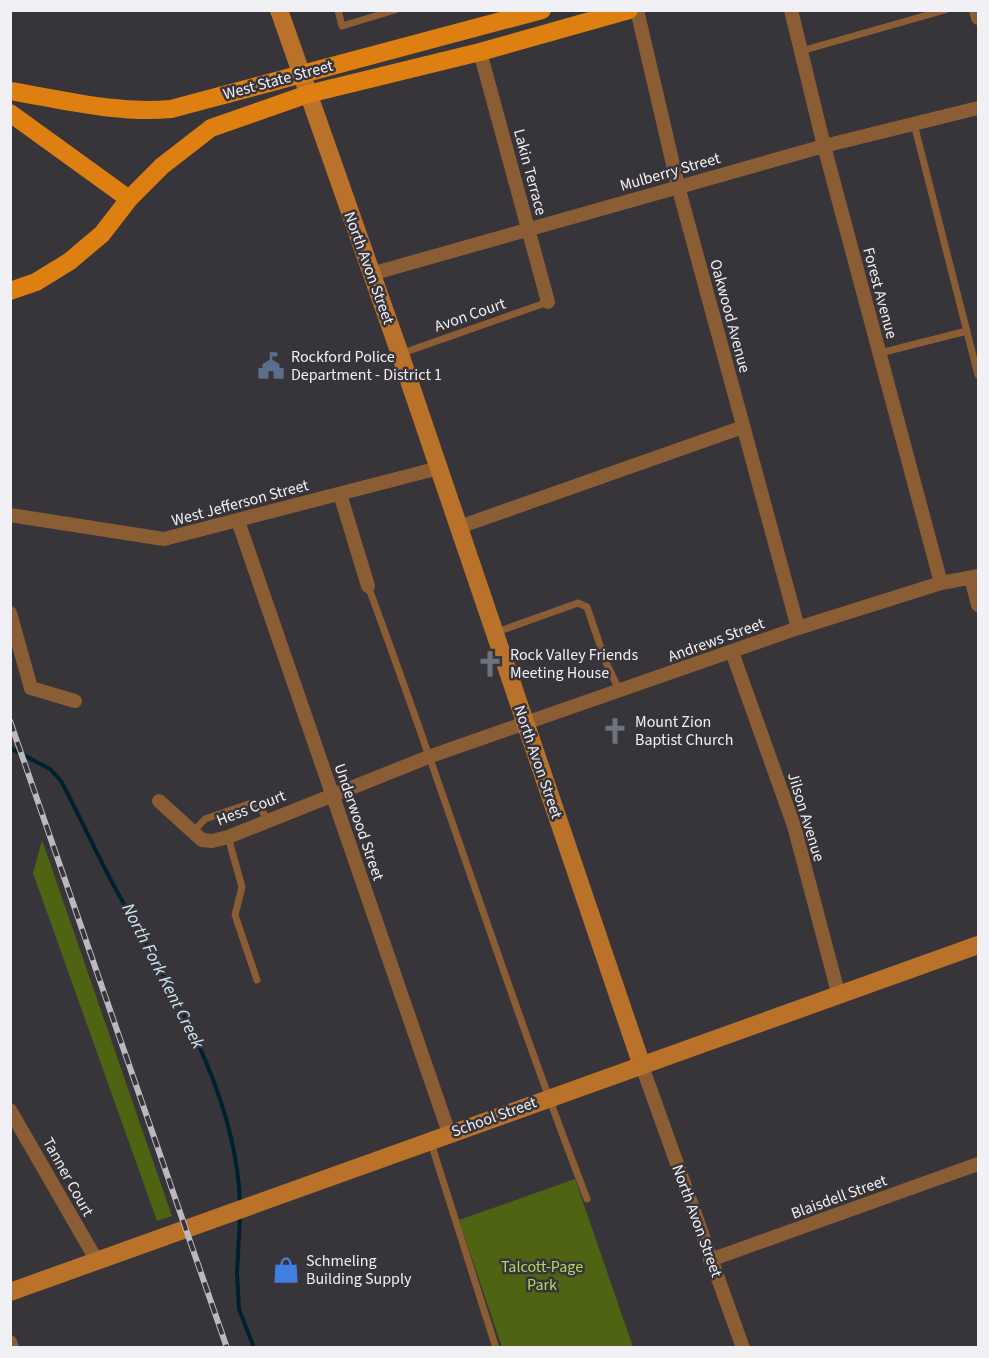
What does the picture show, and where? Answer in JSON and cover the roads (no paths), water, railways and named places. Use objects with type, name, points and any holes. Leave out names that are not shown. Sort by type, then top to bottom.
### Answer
[{"type":"main road","name":"West State Street","points":[[10,91],[144,111],[171,109],[542,10]]},
{"type":"main road","name":"West State Street","points":[[10,291],[36,282],[69,261],[102,234],[129,199],[162,166],[211,128],[308,94],[480,52],[628,10]]},
{"type":"main road","points":[[10,113],[129,199]]},
{"type":"street","name":"North Avon Street","points":[[279,10],[440,468],[642,1066],[743,1347]]},
{"type":"street","name":"Oakwood Avenue","points":[[637,10],[678,186],[798,628]]},
{"type":"street","name":"Forest Avenue","points":[[790,10],[941,583]]},
{"type":"street","points":[[976,10],[978,18]]},
{"type":"street","name":"Lakin Terrace","points":[[480,52],[548,302]]},
{"type":"street","name":"Mulberry Street","points":[[371,274],[824,146],[978,108]]},
{"type":"street","points":[[459,526],[742,427]]},
{"type":"street","name":"West Jefferson Street","points":[[10,515],[164,539],[440,468]]},
{"type":"street","points":[[340,494],[368,586]]},
{"type":"street","name":"Underwood Street","points":[[238,521],[449,1133]]},
{"type":"street","points":[[975,577],[978,605]]},
{"type":"street","name":"Andrews Street","points":[[333,794],[431,756],[620,692],[798,628],[941,583],[975,577]]},
{"type":"street","points":[[10,613],[31,688],[75,700]]},
{"type":"street","name":"Jilson Avenue","points":[[732,652],[794,826],[839,996]]},
{"type":"street","name":"Hess Court","points":[[159,801],[202,840],[212,841],[228,837],[333,794]]},
{"type":"street","name":"School Street","points":[[10,1292],[978,945]]},
{"type":"street","name":"Tanner Court","points":[[10,1110],[97,1262]]},
{"type":"street","name":"Blaisdell Street","points":[[711,1260],[978,1164]]},
{"type":"street","points":[[10,1342],[12,1347]]},
{"type":"lane","points":[[338,10],[342,26],[395,10]]},
{"type":"lane","points":[[801,51],[945,10]]},
{"type":"lane","points":[[914,124],[978,375]]},
{"type":"lane","name":"Avon Court","points":[[400,354],[548,302]]},
{"type":"lane","points":[[879,353],[967,331]]},
{"type":"lane","points":[[368,586],[431,756],[548,1098],[587,1199]]},
{"type":"lane","points":[[494,633],[578,603],[587,607],[605,660],[620,692]]},
{"type":"lane","points":[[193,832],[204,819],[251,803],[263,812],[267,821]]},
{"type":"lane","points":[[228,837],[242,887],[235,915],[257,980]]},
{"type":"lane","points":[[430,1140],[496,1347]]},
{"type":"waterway","name":"North Fork Kent Creek","points":[[10,748],[50,769],[61,781],[111,881],[179,1005],[214,1081],[227,1121],[236,1161],[240,1203]]},
{"type":"waterway","name":"North Fork Kent Creek","points":[[240,1217],[237,1273],[239,1309],[254,1348]]},
{"type":"railway","points":[[10,721],[227,1348]]},
{"type":"place","name":"Rockford Police Department - District 1","points":[[271,366]]},
{"type":"place","name":"Rock Valley Friends Meeting House","points":[[490,664]]},
{"type":"place","name":"Mount Zion Baptist Church","points":[[615,731]]},
{"type":"place","name":"Schmeling Building Supply","points":[[286,1270]]},
{"type":"park label","name":"Talcott-Page Park","points":[[542,1276]]}]
